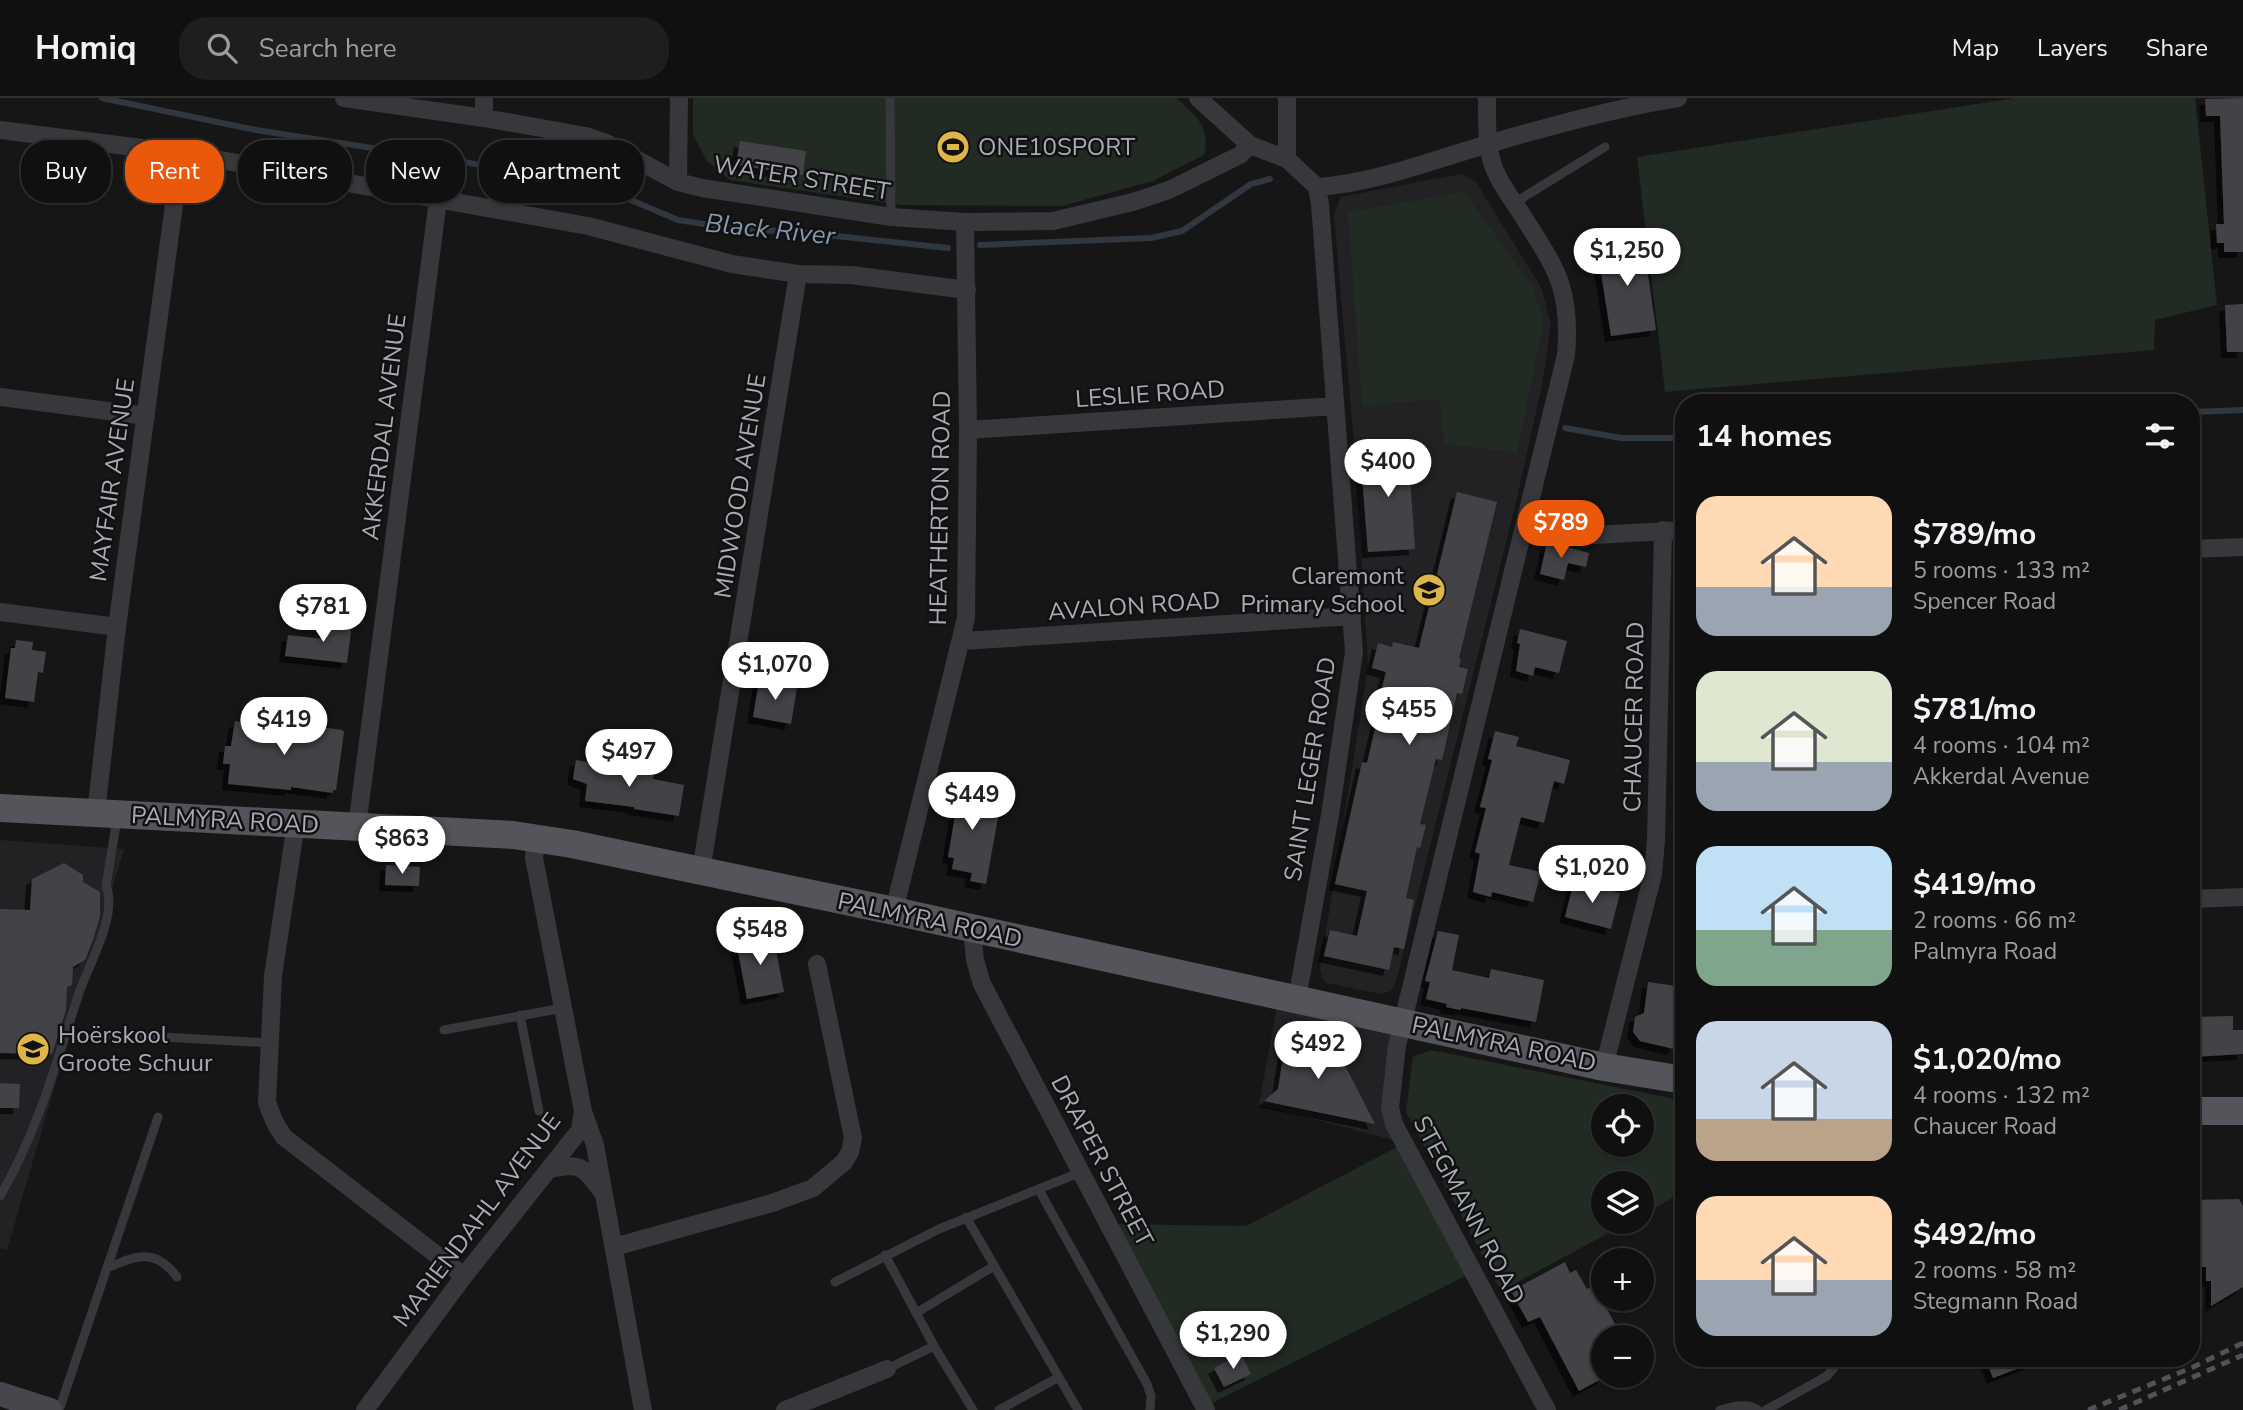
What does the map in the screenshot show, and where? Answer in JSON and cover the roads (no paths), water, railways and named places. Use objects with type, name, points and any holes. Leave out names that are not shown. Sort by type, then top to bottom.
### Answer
[{"type":"main road","name":"PALMYRA ROAD","points":[[0,808],[296,823],[536,839],[894,911],[1604,1067],[1675,1079]]},
{"type":"main road","points":[[2200,1111],[2243,1111]]},
{"type":"main road","points":[[0,1394],[50,1410]]},
{"type":"street","name":"WATER STREET","points":[[344,98],[484,118],[596,139],[678,182],[702,188],[891,217],[965,222],[1053,221],[1133,202],[1182,184],[1240,155],[1250,145]]},
{"type":"street","points":[[484,98],[484,118]]},
{"type":"street","points":[[678,182],[679,98]]},
{"type":"street","points":[[1198,98],[1250,145],[1287,159],[1317,187],[1339,185],[1401,170],[1626,106],[1678,98]]},
{"type":"street","points":[[1287,98],[1287,159]]},
{"type":"street","name":"STEGMANN ROAD","points":[[1487,98],[1491,158],[1499,177],[1558,276],[1569,324],[1566,355],[1402,1022],[1392,1076],[1390,1108],[1394,1124],[1547,1410]]},
{"type":"street","points":[[0,130],[125,146]]},
{"type":"street","points":[[224,161],[366,187]]},
{"type":"street","name":"SAINT LEGER ROAD","points":[[1297,999],[1353,669],[1352,616],[1317,187]]},
{"type":"street","name":"MAYFAIR AVENUE","points":[[107,814],[117,627],[174,203]]},
{"type":"street","name":"AKKERDAL AVENUE","points":[[357,827],[438,203]]},
{"type":"street","points":[[455,203],[588,226],[712,260],[798,274],[851,275],[967,290]]},
{"type":"street","name":"HEATHERTON ROAD","points":[[894,911],[966,618],[968,430],[965,222]]},
{"type":"street","name":"MIDWOOD AVENUE","points":[[701,872],[798,274]]},
{"type":"street","points":[[0,397],[146,416]]},
{"type":"street","name":"LESLIE ROAD","points":[[968,430],[1335,407]]},
{"type":"street","points":[[1527,518],[1578,533],[1596,535],[1675,530]]},
{"type":"street","name":"CHAUCER ROAD","points":[[1604,1067],[1653,874],[1663,530]]},
{"type":"street","points":[[2200,549],[2243,547]]},
{"type":"street","points":[[0,612],[117,627]]},
{"type":"street","name":"AVALON ROAD","points":[[962,641],[1352,616]]},
{"type":"street","points":[[296,823],[273,976],[267,1102],[275,1126],[284,1136],[464,1276]]},
{"type":"street","name":"MARIENDAHL AVENUE","points":[[365,1410],[464,1276],[580,1130],[583,1111],[534,858],[536,839]]},
{"type":"street","points":[[2200,899],[2243,897]]},
{"type":"street","name":"DRAPER STREET","points":[[972,929],[975,960],[982,984],[1206,1410]]},
{"type":"street","points":[[614,1247],[772,1203],[813,1188],[844,1162],[850,1152],[853,1138],[817,964]]},
{"type":"street","points":[[583,1111],[595,1144],[643,1410]]},
{"type":"street","points":[[550,1169],[571,1164],[582,1168],[605,1195]]},
{"type":"street","points":[[785,1410],[887,1369]]},
{"type":"lane","points":[[891,98],[891,217]]},
{"type":"lane","points":[[1514,203],[1605,147]]},
{"type":"lane","points":[[0,1196],[51,1085],[80,991],[101,937],[110,896],[106,886],[107,814]]},
{"type":"lane","points":[[444,1030],[563,1008]]},
{"type":"lane","points":[[520,1015],[539,1111]]},
{"type":"lane","points":[[110,1034],[270,1043]]},
{"type":"lane","points":[[59,1410],[158,1117]]},
{"type":"lane","points":[[835,1282],[966,1217],[1081,1172]]},
{"type":"lane","points":[[1039,1190],[1147,1384],[1151,1396],[1150,1410]]},
{"type":"lane","points":[[966,1217],[1078,1410]]},
{"type":"lane","points":[[885,1255],[934,1346],[973,1410]]},
{"type":"lane","points":[[107,1268],[132,1256],[144,1256],[170,1267],[177,1277]]},
{"type":"lane","points":[[916,1313],[994,1266]]},
{"type":"lane","points":[[887,1369],[934,1346]]},
{"type":"lane","points":[[1766,1410],[1827,1376],[1834,1367]]},
{"type":"lane","points":[[999,1410],[1059,1377]]},
{"type":"lane","points":[[1720,1410],[1738,1406],[1754,1406],[1758,1410]]},
{"type":"waterway","name":"Black River","points":[[102,98],[256,130],[586,181],[678,220],[742,230],[789,231],[948,248]]},
{"type":"waterway","name":"Black River","points":[[980,245],[1151,238],[1182,231],[1251,184],[1270,179]]},
{"type":"waterway","name":"Black River","points":[[2200,412],[2243,410]]},
{"type":"waterway","name":"Black River","points":[[1565,428],[1621,438],[1675,438]]},
{"type":"railway","points":[[2200,1364],[2243,1343]]},
{"type":"railway","points":[[2119,1410],[2243,1355]]},
{"type":"railway","points":[[2088,1410],[2193,1367]]},
{"type":"place","name":"ONE10SPORT","points":[[953,147]]},
{"type":"place","name":"Claremont Primary School","points":[[1429,590]]},
{"type":"place","name":"Hoërskool Groote Schuur","points":[[33,1049]]}]
